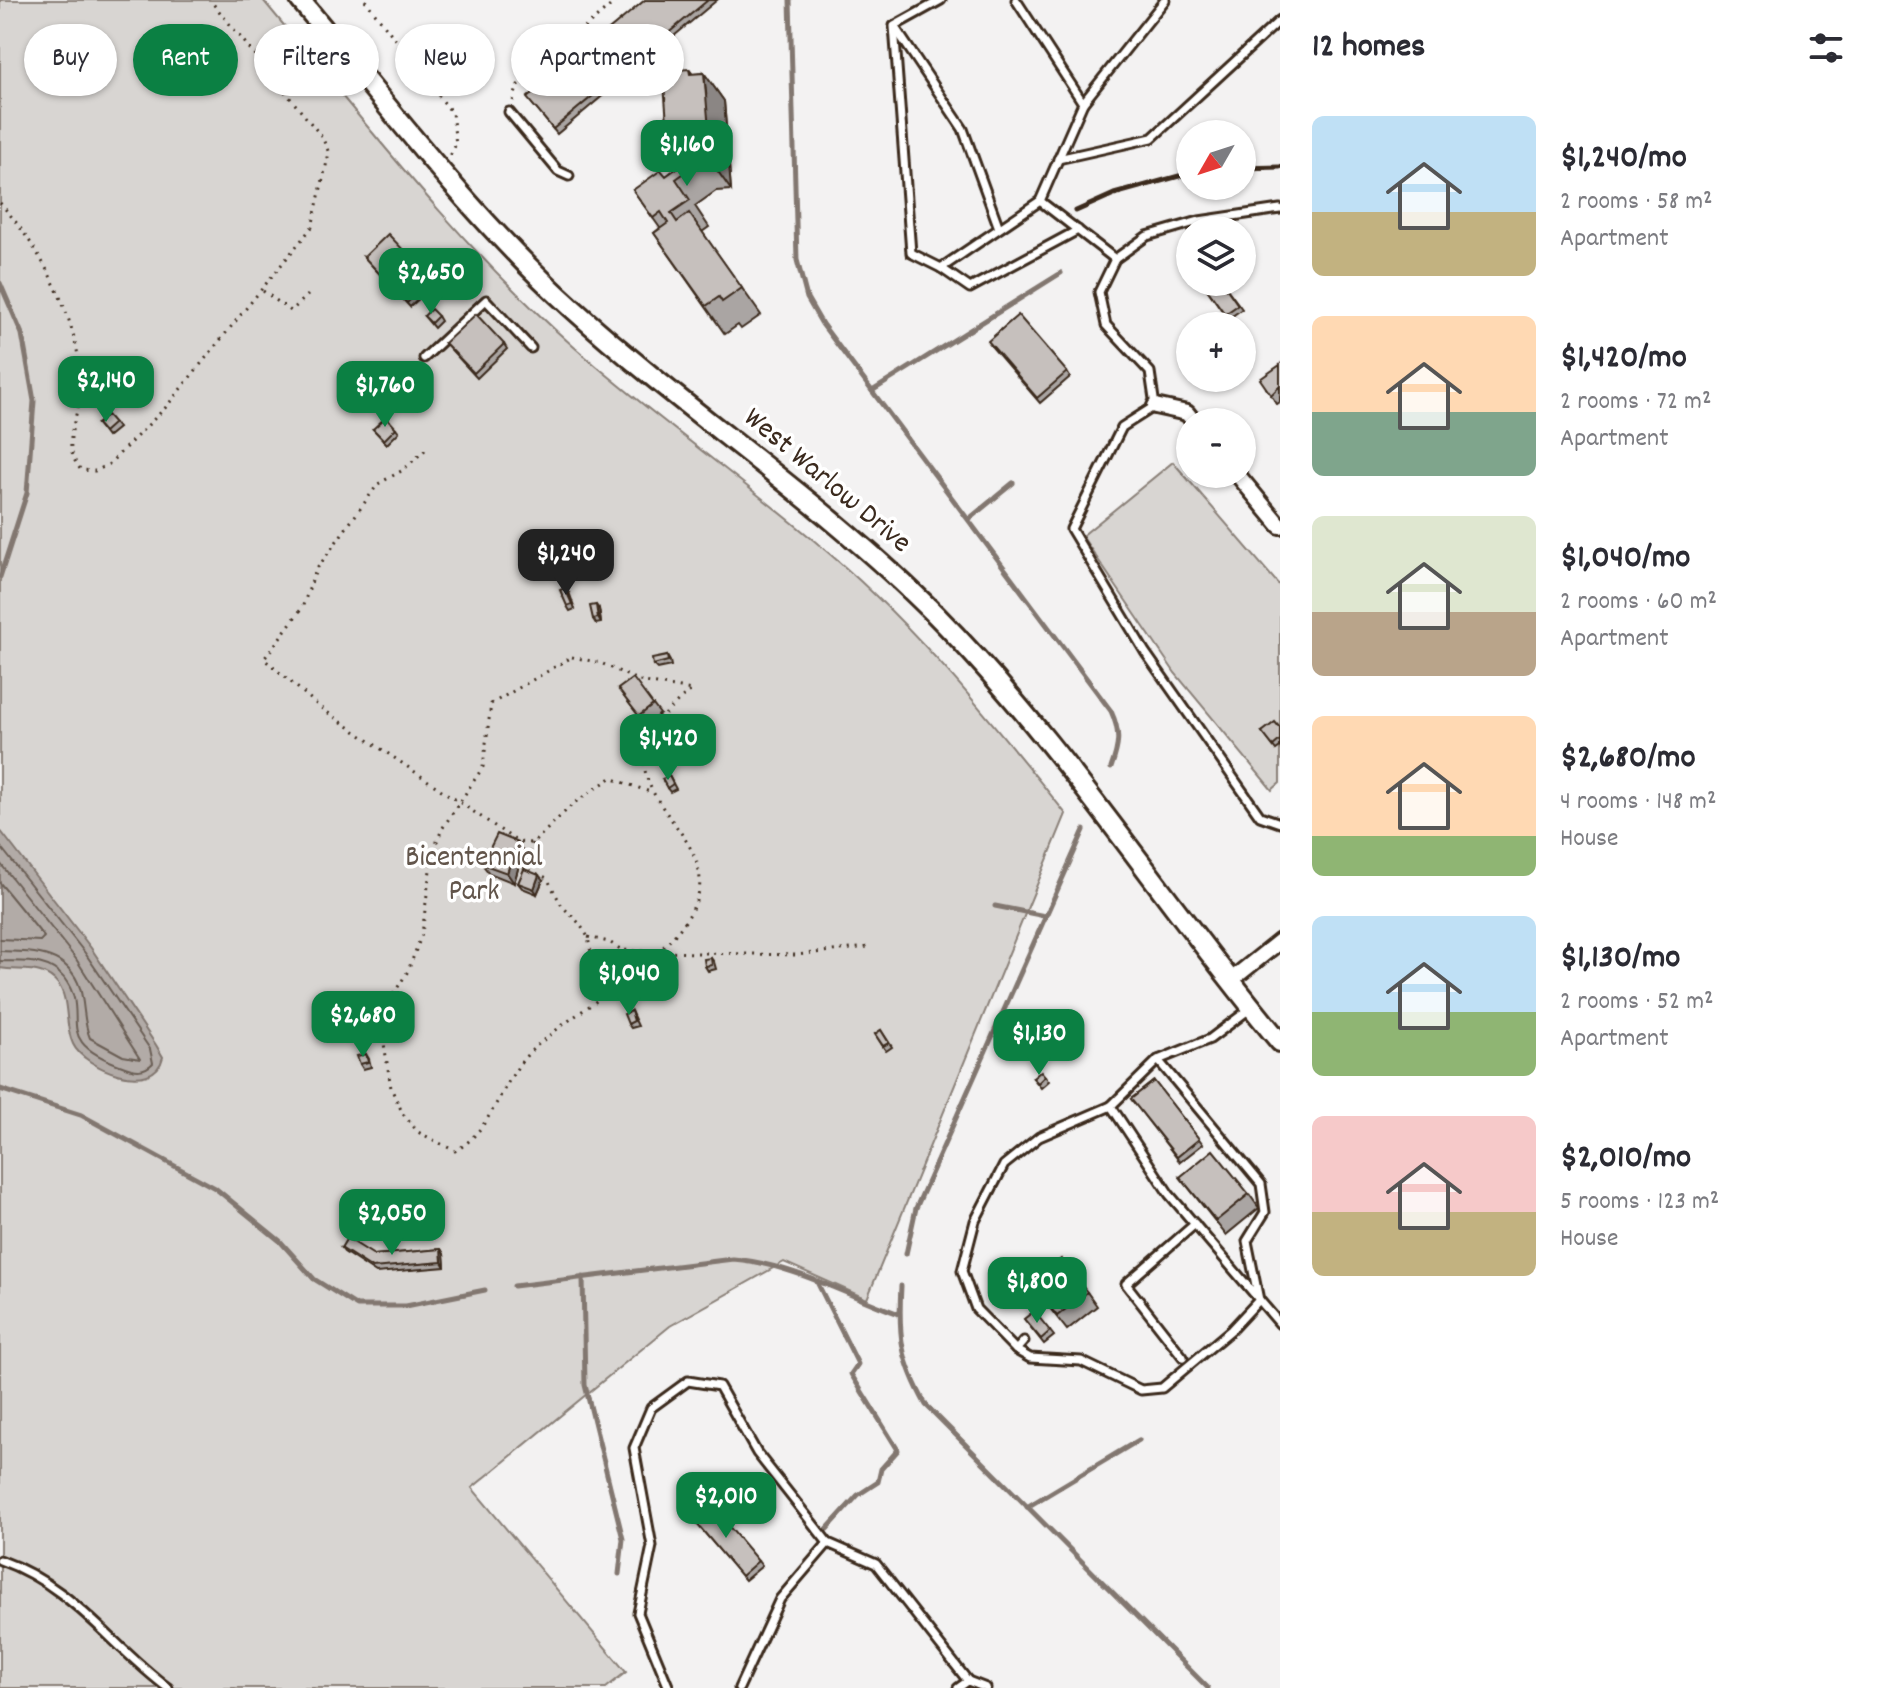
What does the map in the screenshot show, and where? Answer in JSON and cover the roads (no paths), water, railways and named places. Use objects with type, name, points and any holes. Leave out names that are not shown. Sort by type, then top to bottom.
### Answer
[{"type":"street","name":"West Warlow Drive","points":[[300,0],[516,253],[574,310],[842,527],[936,615],[1028,716],[1280,1042]]},
{"type":"street","points":[[1155,406],[1176,411]]},
{"type":"street","points":[[1249,488],[1280,526]]},
{"type":"street","points":[[1230,981],[1280,941]]},
{"type":"lane","points":[[894,26],[941,0]]},
{"type":"lane","points":[[1016,0],[1083,103]]},
{"type":"lane","points":[[941,268],[1040,201],[1083,103],[1165,0]]},
{"type":"lane","points":[[1058,159],[1152,138],[1280,20]]},
{"type":"lane","points":[[894,26],[963,129],[999,228]]},
{"type":"lane","points":[[894,26],[911,253],[941,268],[970,288],[1078,230]]},
{"type":"lane","points":[[509,112],[558,171],[569,176]]},
{"type":"lane","points":[[1040,201],[1115,259]]},
{"type":"lane","points":[[1280,209],[1199,221],[1147,236],[1115,259],[1099,292],[1106,325],[1150,372],[1155,406],[1122,427],[1071,529],[1145,652],[1260,816],[1280,823]]},
{"type":"lane","points":[[424,358],[486,300],[531,348]]},
{"type":"lane","points":[[1251,1008],[1210,1039],[1158,1060],[1111,1106],[1039,1137],[1004,1165],[975,1221],[962,1271],[976,1309],[1016,1350],[1030,1358],[1081,1361],[1141,1390],[1162,1388],[1231,1330],[1259,1300]]},
{"type":"lane","points":[[1158,1060],[1261,1184],[1265,1212],[1247,1241],[1259,1300]]},
{"type":"lane","points":[[1111,1106],[1169,1194],[1280,1324]]},
{"type":"lane","points":[[1183,1357],[1126,1284],[1195,1224]]},
{"type":"lane","points":[[1016,1350],[1024,1341]]},
{"type":"lane","points":[[668,1687],[638,1613],[652,1546],[634,1448],[651,1408],[688,1381],[719,1386],[757,1453],[828,1543],[876,1564],[968,1681],[986,1688]]},
{"type":"lane","points":[[739,1688],[780,1599],[828,1543]]},
{"type":"lane","points":[[0,1560],[29,1570],[76,1602],[168,1688]]},
{"type":"lane","points":[[958,1688],[968,1681]]},
{"type":"water","points":[[0,830],[91,948],[156,1045],[163,1057],[157,1069],[147,1075],[133,1077],[90,1062],[73,1044],[62,990],[58,984],[39,972],[0,968]]},
{"type":"waterway","points":[[790,0],[797,260],[807,298],[822,324],[1111,711],[1118,740],[1111,768]]},
{"type":"waterway","points":[[872,391],[1061,273]]},
{"type":"waterway","points":[[0,283],[22,334],[34,401],[27,493],[0,577]]},
{"type":"waterway","points":[[969,519],[1013,483]]},
{"type":"waterway","points":[[906,1254],[916,1208],[1084,830]]},
{"type":"waterway","points":[[995,906],[1045,916]]},
{"type":"waterway","points":[[0,1089],[81,1115],[215,1188],[280,1241],[314,1279],[357,1306],[406,1306],[485,1290]]},
{"type":"waterway","points":[[514,1286],[733,1259],[797,1273],[899,1314]]},
{"type":"waterway","points":[[583,1277],[585,1385],[623,1539],[619,1574]]},
{"type":"waterway","points":[[817,1282],[858,1364],[851,1374],[898,1450],[881,1469],[878,1482],[858,1495],[827,1529]]},
{"type":"waterway","points":[[901,1286],[903,1348],[911,1375],[926,1405],[1208,1688]]},
{"type":"waterway","points":[[1027,1507],[1139,1440]]},
{"type":"railway","points":[[1256,168],[1280,167]]},
{"type":"railway","points":[[1076,211],[1114,194],[1176,177]]},
{"type":"park label","name":"Bicentennial Park","points":[[474,876]]}]
